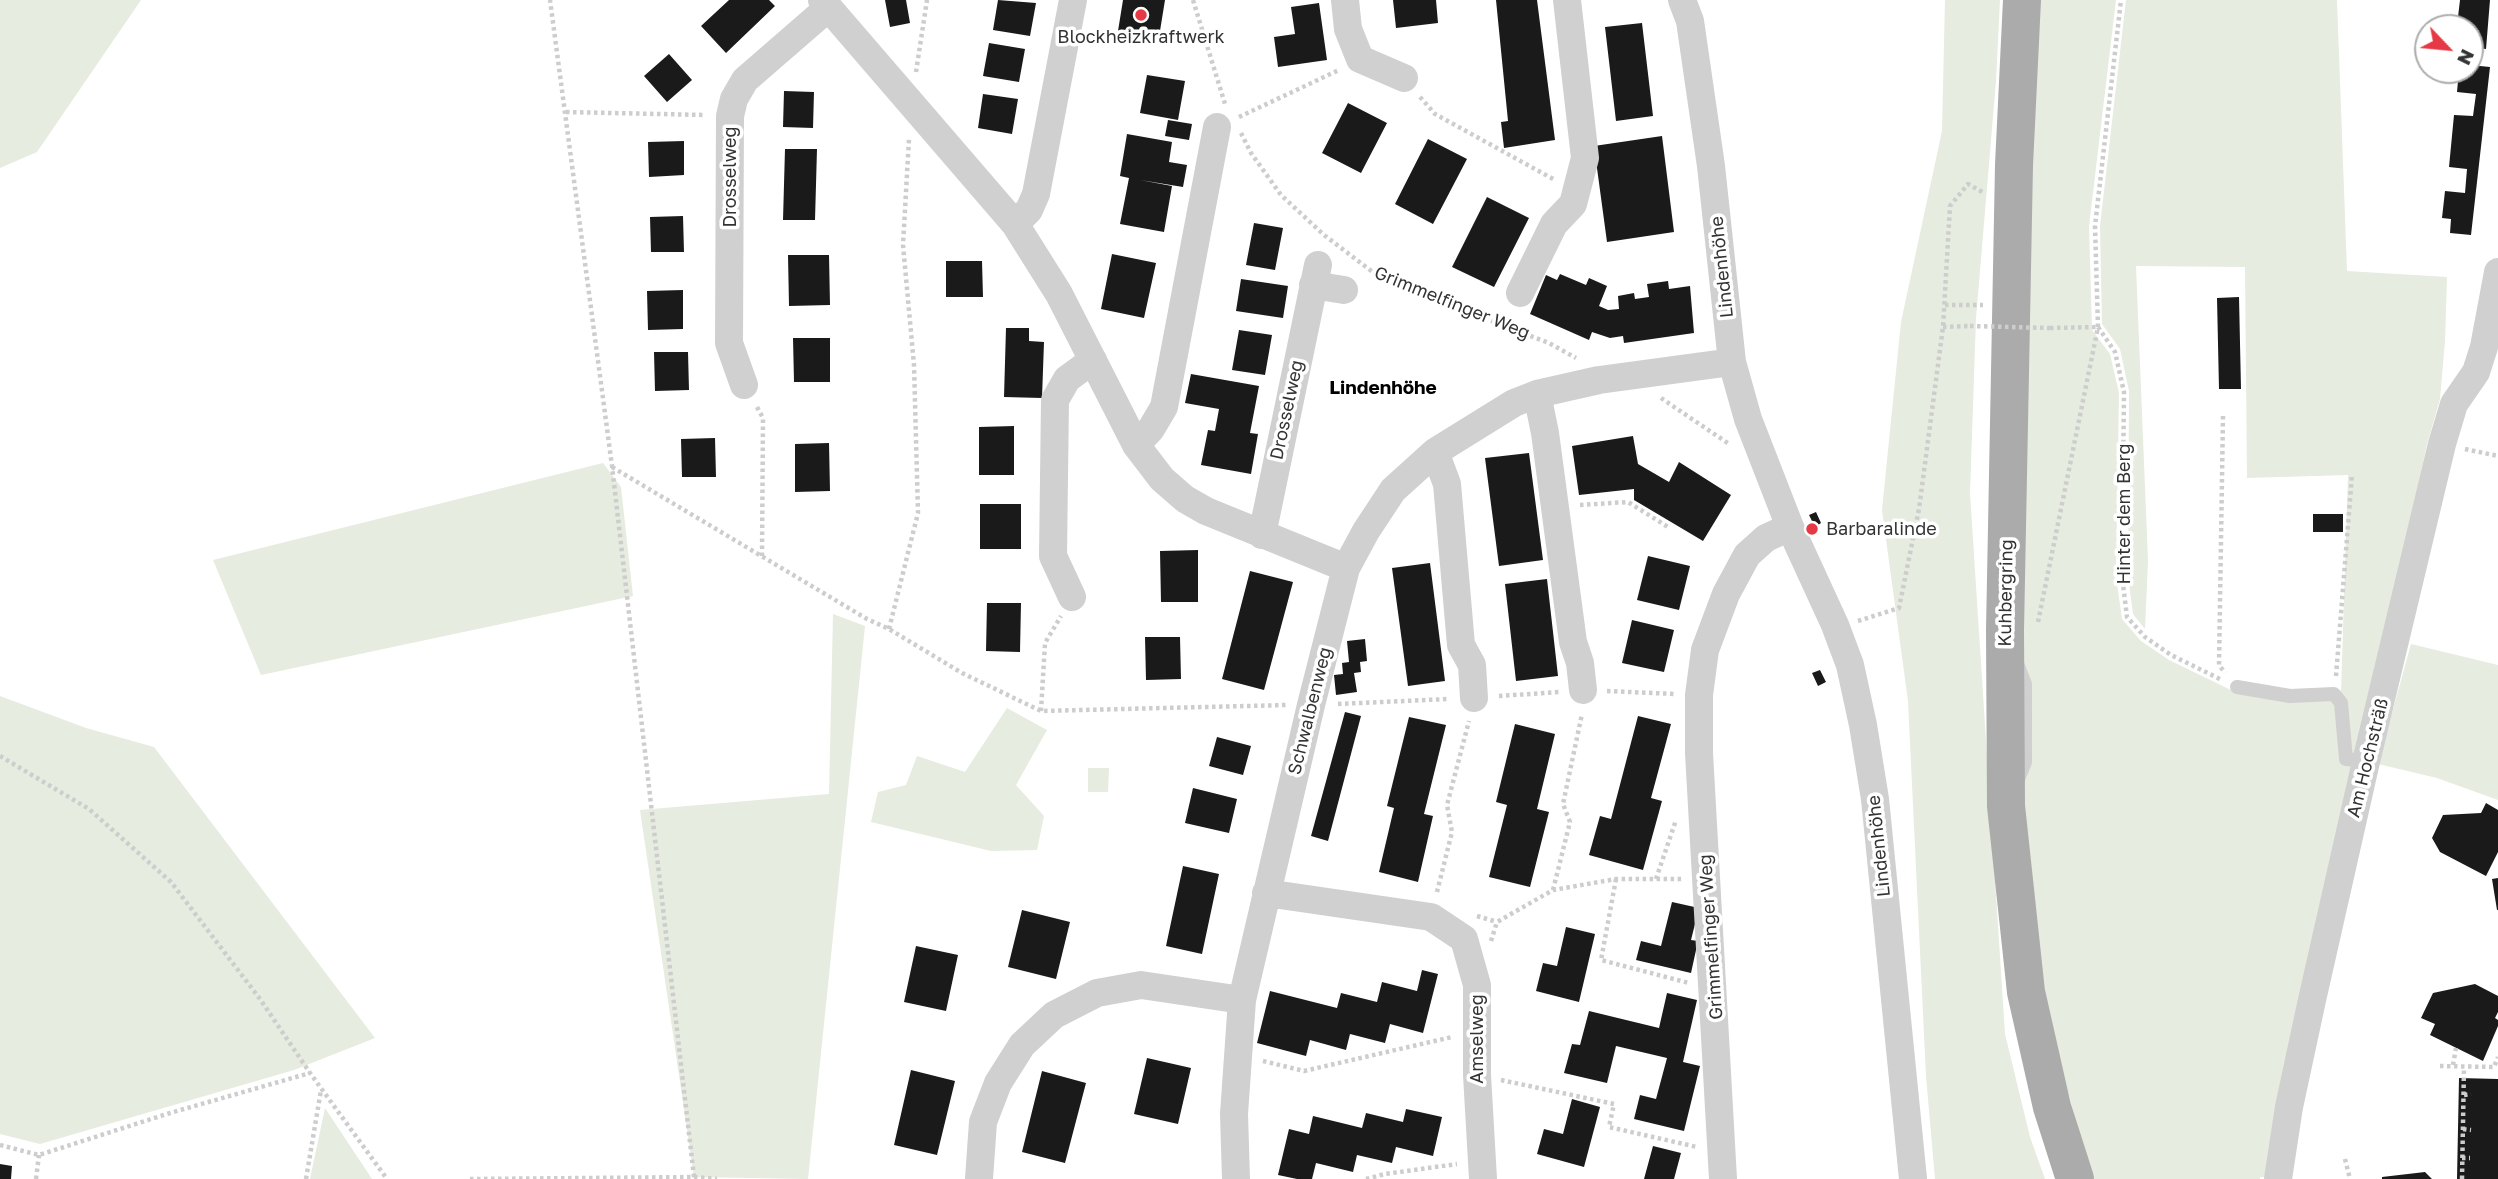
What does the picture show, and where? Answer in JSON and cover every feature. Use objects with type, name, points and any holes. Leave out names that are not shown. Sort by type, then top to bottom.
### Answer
[{"type":"main road","name":"Kuhbergring","points":[[2022,0],[2014,165],[1999,299],[2020,631],[2006,806],[2026,992],[2052,1107],[2075,1179]]},
{"type":"street","points":[[1015,224],[1029,210],[1037,194],[1073,0]]},
{"type":"street","points":[[1345,0],[1348,29],[1362,60],[1404,78]]},
{"type":"street","points":[[1520,293],[1554,224],[1573,204],[1585,159],[1567,0]]},
{"type":"street","name":"Lindenhöhe","points":[[1682,0],[1690,21],[1711,166],[1732,362],[1748,419],[1790,527],[1835,625],[1850,665],[1863,725],[1875,799],[1913,1179]]},
{"type":"street","name":"Drosselweg","points":[[744,384],[729,342],[730,116],[734,99],[745,80],[825,4],[1015,224],[1059,293],[1136,445],[1162,479],[1185,499],[1206,511],[1346,568]]},
{"type":"street","points":[[1136,445],[1151,429],[1164,407],[1230,122]]},
{"type":"street","name":"Am Hochsträß","points":[[2278,1179],[2289,1107],[2366,761],[2442,444],[2454,404],[2476,372],[2491,342],[2498,272]]},
{"type":"street","name":"Drosselweg","points":[[1262,535],[1316,275],[1344,290]]},
{"type":"street","points":[[1072,597],[1053,556],[1055,400],[1067,379],[1093,360]]},
{"type":"street","name":"Schwalbenweg","points":[[1236,1179],[1234,1114],[1242,1000],[1346,568],[1366,531],[1393,490],[1435,452],[1514,403],[1536,394],[1599,380],[1732,362]]},
{"type":"street","points":[[1536,394],[1545,433],[1573,642],[1580,663],[1583,690]]},
{"type":"street","points":[[1435,452],[1447,484],[1461,645],[1472,665],[1474,698]]},
{"type":"street","points":[[1699,695],[1705,650],[1726,594],[1747,555],[1766,538],[1790,527]]},
{"type":"street","name":"Grimmelfinger Weg","points":[[1699,695],[1699,753],[1723,1179]]},
{"type":"street","name":"Amselweg","points":[[1266,893],[1432,917],[1464,939],[1477,985],[1477,1075],[1483,1179]]},
{"type":"street","points":[[979,1179],[983,1122],[998,1083],[1023,1045],[1055,1015],[1097,993],[1141,985],[1242,1000]]},
{"type":"lane","points":[[1994,200],[2014,165]]},
{"type":"lane","points":[[2237,687],[2290,696],[2334,694],[2341,702],[2346,759],[2366,761]]},
{"type":"path","points":[[550,0],[612,466],[694,1177]]},
{"type":"path","points":[[889,629],[918,513],[914,365],[903,245],[911,104],[927,0]]},
{"type":"path","name":"Grimmelfinger Weg","points":[[1193,0],[1230,122],[1281,195],[1324,235],[1374,273],[1549,343],[1588,365],[1599,380]]},
{"type":"path","points":[[2020,631],[2098,327],[2095,226],[2121,0]]},
{"type":"path","points":[[1230,122],[1362,60]]},
{"type":"path","points":[[1404,78],[1435,114],[1564,185],[1579,187]]},
{"type":"path","points":[[566,112],[730,116]]},
{"type":"path","points":[[1835,625],[1868,619],[1899,608],[1919,509],[1944,327],[1950,206],[1968,184],[1994,200]]},
{"type":"path","points":[[1945,305],[1999,299]]},
{"type":"path","points":[[1944,327],[2098,327]]},
{"type":"path","name":"Hinter dem Berg","points":[[2098,327],[2115,352],[2124,392],[2122,576],[2127,617],[2145,637],[2171,655],[2237,687]]},
{"type":"path","points":[[1628,376],[1768,470]]},
{"type":"path","points":[[744,384],[763,418],[762,557]]},
{"type":"path","points":[[2223,415],[2219,665],[2237,687]]},
{"type":"path","points":[[2442,444],[2498,456]]},
{"type":"path","points":[[612,466],[867,619],[889,629],[962,673],[1041,711],[1311,705],[1583,690],[1699,695]]},
{"type":"path","points":[[2334,694],[2352,475]]},
{"type":"path","points":[[1555,507],[1628,502],[1668,527]]},
{"type":"path","points":[[1041,711],[1045,643],[1072,597]]},
{"type":"path","points":[[1553,890],[1570,822],[1563,804],[1584,705],[1583,690]]},
{"type":"path","points":[[1432,917],[1452,832],[1447,805],[1474,698]]},
{"type":"path","points":[[0,756],[89,809],[171,881],[260,999],[387,1179]]},
{"type":"path","points":[[1616,879],[1601,960],[1681,981]]},
{"type":"path","points":[[1497,922],[1553,890],[1616,879],[1707,879]]},
{"type":"path","name":"Amselweg","points":[[1238,1055],[1304,1071],[1444,1039]]},
{"type":"path","points":[[2453,1065],[2456,1048]]},
{"type":"path","points":[[2440,1066],[2494,1067],[2498,1057]]},
{"type":"path","points":[[2462,1179],[2464,1067]]},
{"type":"path","points":[[0,1145],[39,1155],[170,1113],[310,1073]]},
{"type":"path","points":[[1517,1084],[1615,1104],[1609,1127],[1688,1145]]},
{"type":"path","points":[[306,1179],[321,1089]]},
{"type":"path","points":[[2464,1095],[2471,1094]]},
{"type":"path","points":[[2463,1129],[2471,1130]]},
{"type":"path","points":[[36,1179],[39,1155]]},
{"type":"path","points":[[2462,1158],[2470,1158]]},
{"type":"path","points":[[2345,1159],[2350,1179]]},
{"type":"path","points":[[1366,1179],[1447,1164]]},
{"type":"path","points":[[470,1179],[716,1179]]},
{"type":"shaded area","points":[[0,0],[141,0],[37,152],[0,168]]},
{"type":"shaded area","points":[[1945,0],[2000,0],[1996,81],[1976,318],[1970,493],[2005,1034],[2030,1137],[2045,1179],[1935,1179],[1926,1076],[1908,701],[1882,510],[1901,322],[1942,131]]},
{"type":"shaded area","points":[[2035,0],[2116,0],[2089,226],[2092,330],[2110,354],[2119,393],[2116,576],[2122,619],[2141,641],[2169,660],[2235,692],[2290,702],[2331,699],[2335,704],[2341,764],[2352,765],[2276,1105],[2265,1177],[2260,1179],[2092,1179],[2046,1012],[2025,846],[2021,554]]},
{"type":"shaded area","points":[[2126,0],[2337,0],[2347,271],[2447,277],[2440,399],[2427,444],[2386,642],[2358,756],[2349,755],[2341,693],[2348,475],[2247,478],[2245,267],[2136,266],[2148,561],[2145,629],[2133,614],[2128,576],[2129,391],[2120,349],[2102,324],[2100,226]]},
{"type":"shaded area","points":[[603,463],[621,487],[633,596],[261,675],[213,560]]},
{"type":"shaded area","points":[[833,614],[865,626],[808,1179],[694,1177],[640,810],[829,794]]},
{"type":"shaded area","points":[[2411,644],[2498,665],[2498,800],[2437,778],[2378,764]]},
{"type":"shaded area","points":[[0,696],[86,728],[154,747],[375,1038],[294,1070],[40,1144],[0,1134]]},
{"type":"shaded area","points":[[1007,708],[1047,730],[1016,785],[1044,816],[1037,850],[991,851],[871,822],[878,792],[906,785],[917,756],[965,772]]},
{"type":"shaded area","points":[[1088,768],[1109,768],[1108,792],[1088,792]]},
{"type":"shaded area","points":[[325,1108],[372,1179],[310,1179]]},
{"type":"building","points":[[729,0],[769,0],[775,6],[726,53],[701,26]]},
{"type":"building","points":[[885,0],[906,0],[910,23],[890,27]]},
{"type":"building","points":[[998,0],[1036,3],[1030,36],[993,30]]},
{"type":"building","name":"Blockheizkraftwerk","points":[[1123,0],[1165,0],[1159,37],[1118,31]]},
{"type":"building","points":[[1393,0],[1436,0],[1438,23],[1396,28]]},
{"type":"building","points":[[1496,0],[1537,0],[1555,140],[1504,148],[1501,122],[1508,121]]},
{"type":"building","points":[[2460,0],[2490,0],[2486,49],[2484,14],[2458,14]]},
{"type":"building","points":[[1319,3],[1327,60],[1278,67],[1274,37],[1295,34],[1291,7]]},
{"type":"building","points":[[1642,23],[1653,116],[1616,121],[1605,27]]},
{"type":"building","points":[[989,43],[1025,49],[1019,82],[983,76]]},
{"type":"building","points":[[669,54],[692,80],[667,102],[644,76]]},
{"type":"building","points":[[2484,66],[2490,67],[2471,235],[2450,233],[2451,219],[2442,218],[2445,191],[2465,193],[2467,169],[2449,167],[2454,115],[2473,116],[2476,94],[2457,92],[2458,84],[2484,84]]},
{"type":"building","points":[[1147,75],[1185,81],[1178,120],[1140,113]]},
{"type":"building","points":[[784,91],[814,92],[813,128],[783,127]]},
{"type":"building","points":[[983,94],[1018,99],[1012,134],[978,128]]},
{"type":"building","points":[[1348,103],[1387,123],[1361,173],[1322,153]]},
{"type":"building","points":[[1168,120],[1192,124],[1189,140],[1165,136]]},
{"type":"building","points":[[1127,134],[1172,142],[1169,162],[1187,165],[1183,187],[1140,180],[1172,186],[1164,232],[1120,224],[1129,178],[1120,176]]},
{"type":"building","points":[[1662,136],[1674,232],[1607,242],[1594,146]]},
{"type":"building","points":[[1428,139],[1467,159],[1433,224],[1395,204]]},
{"type":"building","points":[[684,141],[684,175],[649,177],[648,142]]},
{"type":"building","points":[[785,149],[817,149],[815,220],[783,220]]},
{"type":"building","points":[[1487,197],[1529,218],[1494,287],[1452,267]]},
{"type":"building","points":[[683,216],[684,252],[651,252],[650,217]]},
{"type":"building","points":[[1254,223],[1283,228],[1275,270],[1246,265]]},
{"type":"building","points":[[1112,254],[1156,263],[1144,318],[1101,309]]},
{"type":"building","points":[[788,255],[829,255],[830,305],[789,306]]},
{"type":"building","points":[[946,261],[982,261],[983,297],[946,297]]},
{"type":"building","points":[[1560,274],[1586,285],[1589,278],[1607,286],[1599,306],[1608,310],[1619,309],[1618,296],[1634,293],[1635,299],[1649,297],[1647,284],[1668,281],[1669,289],[1690,286],[1694,333],[1624,343],[1623,336],[1610,338],[1592,332],[1589,340],[1530,314],[1546,275],[1557,280]]},
{"type":"building","points":[[1241,279],[1288,286],[1283,318],[1236,311]]},
{"type":"building","points":[[683,290],[683,329],[648,330],[647,291]]},
{"type":"building","points":[[2239,297],[2241,389],[2219,389],[2217,298]]},
{"type":"building","points":[[1006,328],[1029,328],[1029,341],[1044,342],[1042,398],[1004,397]]},
{"type":"building","points":[[1239,330],[1272,335],[1265,375],[1232,370]]},
{"type":"building","points":[[793,338],[830,338],[830,382],[794,382]]},
{"type":"building","points":[[654,352],[688,352],[689,390],[655,391]]},
{"type":"building","points":[[1191,374],[1259,386],[1250,433],[1258,434],[1251,474],[1201,465],[1208,430],[1215,431],[1219,409],[1185,403]]},
{"type":"building","points":[[1014,426],[1014,475],[979,475],[979,427]]},
{"type":"building","points":[[1633,436],[1638,464],[1669,482],[1679,462],[1731,495],[1703,541],[1634,500],[1634,489],[1579,495],[1572,446]]},
{"type":"building","points":[[715,438],[716,477],[682,477],[681,439]]},
{"type":"building","points":[[829,443],[830,491],[795,492],[795,444]]},
{"type":"building","points":[[1529,453],[1543,560],[1499,566],[1485,458]]},
{"type":"building","points":[[980,504],[1021,504],[1021,549],[980,549]]},
{"type":"building","points":[[1816,512],[1821,523],[1815,527],[1809,515]]},
{"type":"building","points":[[2313,514],[2343,514],[2343,532],[2313,532]]},
{"type":"building","points":[[1198,550],[1198,602],[1161,602],[1160,551]]},
{"type":"building","points":[[1648,556],[1690,566],[1679,610],[1637,600]]},
{"type":"building","points":[[1430,563],[1445,681],[1408,686],[1392,568]]},
{"type":"building","points":[[1250,571],[1293,582],[1264,690],[1222,679]]},
{"type":"building","points":[[1547,579],[1558,676],[1516,681],[1505,584]]},
{"type":"building","points":[[987,603],[1021,603],[1020,652],[986,651]]},
{"type":"building","points":[[1632,620],[1674,630],[1664,672],[1622,663]]},
{"type":"building","points":[[1145,637],[1180,637],[1181,679],[1146,680]]},
{"type":"building","points":[[1365,639],[1367,661],[1360,662],[1361,672],[1354,673],[1357,692],[1336,695],[1334,675],[1343,674],[1342,663],[1349,662],[1347,641]]},
{"type":"building","points":[[1820,670],[1826,682],[1818,686],[1812,673]]},
{"type":"building","points":[[1345,712],[1361,716],[1328,841],[1311,836]]},
{"type":"building","points":[[1638,716],[1671,724],[1651,798],[1662,801],[1643,870],[1589,855],[1600,816],[1611,819]]},
{"type":"building","points":[[1409,717],[1446,725],[1424,814],[1433,816],[1418,882],[1379,872],[1394,808],[1387,806]]},
{"type":"building","points":[[1515,724],[1555,734],[1537,809],[1549,812],[1530,887],[1489,877],[1507,805],[1496,802]]},
{"type":"building","points":[[1217,737],[1251,746],[1243,775],[1209,766]]},
{"type":"building","points":[[1193,788],[1237,799],[1229,833],[1185,823]]},
{"type":"building","points":[[2486,803],[2498,810],[2498,852],[2486,876],[2440,852],[2432,838],[2443,815],[2481,813]]},
{"type":"building","points":[[1183,866],[1219,874],[1202,954],[1166,946]]},
{"type":"building","points":[[2498,878],[2498,910],[2497,910],[2492,879]]},
{"type":"building","points":[[1672,902],[1699,908],[1691,940],[1698,941],[1691,973],[1636,960],[1641,941],[1661,946]]},
{"type":"building","points":[[1022,910],[1070,922],[1056,979],[1008,967]]},
{"type":"building","points":[[1566,927],[1595,934],[1579,1002],[1536,991],[1543,963],[1557,966]]},
{"type":"building","points":[[916,946],[958,955],[946,1011],[904,1002]]},
{"type":"building","points":[[1422,970],[1438,974],[1423,1033],[1390,1024],[1385,1043],[1350,1034],[1346,1050],[1310,1040],[1306,1056],[1257,1043],[1270,991],[1337,1008],[1341,993],[1377,1002],[1382,982],[1417,991]]},
{"type":"building","points":[[2475,984],[2498,996],[2498,1012],[2495,1018],[2498,1020],[2498,1026],[2483,1061],[2430,1035],[2435,1024],[2421,1018],[2433,993]]},
{"type":"building","points":[[1667,993],[1697,1000],[1683,1062],[1700,1066],[1684,1131],[1634,1119],[1640,1095],[1656,1099],[1667,1058],[1616,1046],[1607,1083],[1564,1073],[1572,1044],[1580,1045],[1589,1011],[1659,1028]]},
{"type":"building","points":[[1147,1058],[1191,1068],[1178,1124],[1134,1114]]},
{"type":"building","points":[[911,1070],[955,1081],[937,1155],[894,1145]]},
{"type":"building","points":[[1042,1071],[1086,1083],[1065,1163],[1022,1152]]},
{"type":"building","points":[[2459,1078],[2498,1079],[2498,1179],[2457,1179]]},
{"type":"building","points":[[1572,1099],[1600,1107],[1584,1167],[1537,1154],[1544,1129],[1563,1134]]},
{"type":"building","points":[[1406,1109],[1442,1117],[1433,1156],[1396,1147],[1392,1163],[1357,1155],[1353,1172],[1316,1163],[1312,1179],[1278,1175],[1289,1129],[1309,1134],[1313,1116],[1362,1128],[1366,1113],[1403,1122]]},
{"type":"building","points":[[1653,1146],[1681,1153],[1674,1179],[1644,1179]]},
{"type":"building","points":[[0,1164],[12,1166],[11,1179],[0,1179]]},
{"type":"building","points":[[2425,1172],[2432,1179],[2382,1179],[2382,1177]]},
{"type":"place","name":"Blockheizkraftwerk","points":[[1141,15]]},
{"type":"place","name":"Barbaralinde","points":[[1812,529]]},
{"type":"district","name":"Lindenhöhe","points":[[1383,388]]}]
